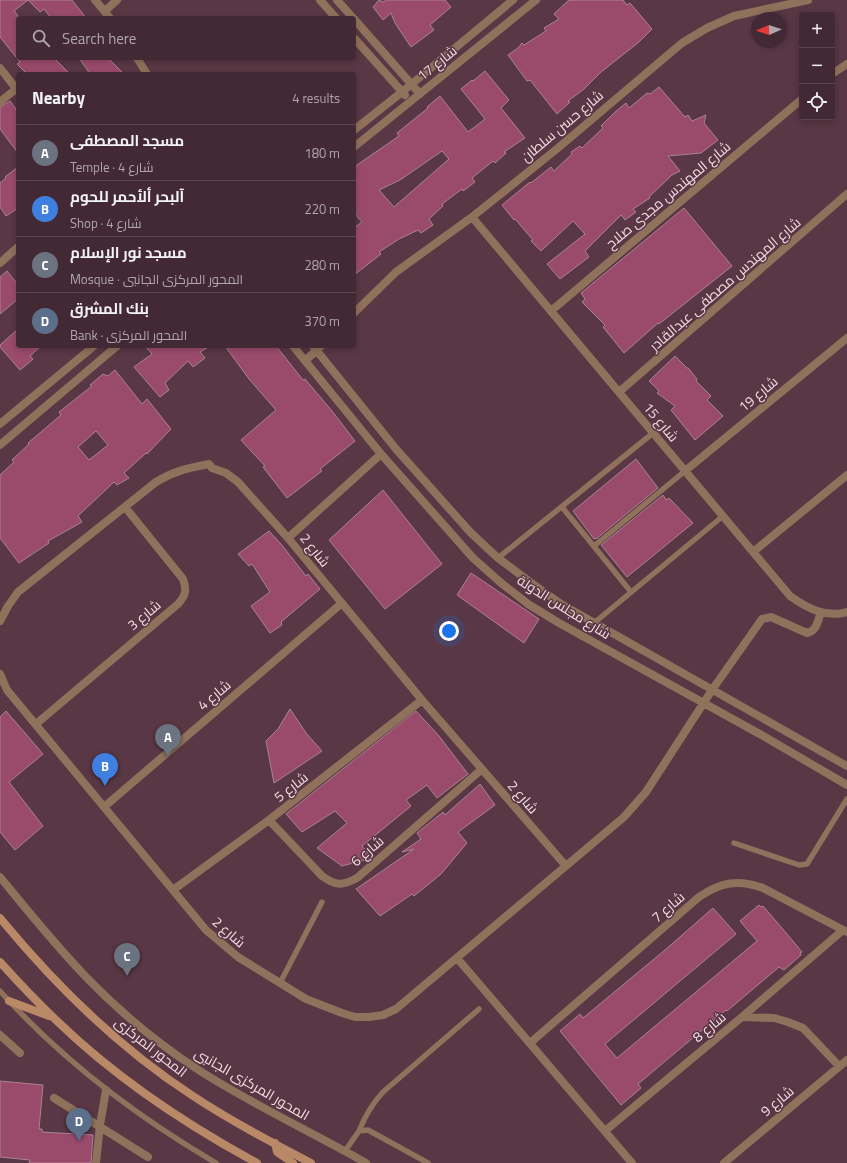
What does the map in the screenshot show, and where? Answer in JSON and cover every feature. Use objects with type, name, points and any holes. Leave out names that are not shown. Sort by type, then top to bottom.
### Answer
[{"type":"main road","name":"المحور المركزى","points":[[0,918],[47,972],[77,1003],[114,1037],[193,1096],[311,1163]]},
{"type":"main road","points":[[0,962],[53,1017],[96,1056],[179,1117],[218,1142],[257,1163]]},
{"type":"main road","points":[[9,1001],[53,1017]]},
{"type":"main road","points":[[275,1143],[277,1152],[293,1163]]},
{"type":"street","points":[[95,0],[109,16]]},
{"type":"street","points":[[105,11],[117,0]]},
{"type":"street","points":[[320,0],[334,16]]},
{"type":"street","points":[[337,0],[352,16]]},
{"type":"street","name":"شارع 17","points":[[356,128],[513,0]]},
{"type":"street","name":"شارع 17","points":[[356,145],[536,0]]},
{"type":"street","name":"شارع حسن سلطان","points":[[356,311],[396,272],[472,217],[558,148],[682,43],[707,28],[734,16],[808,0]]},
{"type":"street","points":[[356,20],[420,94]]},
{"type":"street","points":[[356,40],[410,101]]},
{"type":"street","points":[[138,60],[146,72]]},
{"type":"street","points":[[835,72],[847,64]]},
{"type":"street","points":[[0,68],[16,89]]},
{"type":"street","points":[[0,102],[16,91]]},
{"type":"street","name":"شارع المهندس مجدى صلاح","points":[[551,310],[799,102]]},
{"type":"street","name":"شارع المهندس مصطفى عبدالقادر","points":[[619,392],[847,194]]},
{"type":"street","name":"شارع 15","points":[[472,217],[790,596],[806,607],[821,612],[836,614],[847,612]]},
{"type":"street","points":[[0,262],[16,249]]},
{"type":"street","name":"شارع 19","points":[[685,471],[847,338]]},
{"type":"street","points":[[0,424],[92,348]]},
{"type":"street","points":[[0,444],[115,348]]},
{"type":"street","name":"شارع مجلس الدولة","points":[[295,348],[381,454],[473,558],[500,582],[528,604],[559,623],[765,737],[847,785]]},
{"type":"street","points":[[306,360],[317,348]]},
{"type":"street","name":"شارع مجلس الدولة","points":[[317,348],[396,449],[471,533],[498,558],[555,600],[847,766]]},
{"type":"street","points":[[288,538],[381,454]]},
{"type":"street","name":"شارع 2","points":[[0,621],[18,592],[156,482],[169,474],[183,469],[209,464],[212,468],[226,473],[238,482],[288,538],[422,700],[566,866]]},
{"type":"street","points":[[753,552],[847,475]]},
{"type":"street","name":"شارع 3","points":[[36,724],[178,604],[185,596],[186,586],[184,579],[125,507]]},
{"type":"street","name":"شارع 4","points":[[104,807],[342,603]]},
{"type":"street","name":"شارع 2","points":[[0,674],[7,690],[206,930],[238,957],[306,999],[355,1017],[369,1017],[383,1015],[396,1009],[566,866],[635,805],[646,792],[712,690],[762,619],[771,617],[807,633],[815,629],[821,612]]},
{"type":"street","name":"شارع 5","points":[[173,890],[269,820],[422,700]]},
{"type":"street","name":"شارع 6","points":[[269,820],[322,876],[331,882],[339,884],[349,882],[357,878],[482,769]]},
{"type":"street","name":"المحور المركزى الجانبى","points":[[0,877],[56,944],[88,978],[122,1011],[158,1041],[196,1068],[236,1093],[345,1150],[366,1163]]},
{"type":"street","name":"شارع 7","points":[[530,1043],[699,897],[710,889],[723,884],[737,882],[763,888],[845,931]]},
{"type":"street","points":[[742,1017],[845,931]]},
{"type":"street","points":[[457,958],[632,1163]]},
{"type":"street","name":"شارع 8","points":[[605,1131],[742,1017],[774,1018],[803,1028],[839,1066]]},
{"type":"street","points":[[0,1035],[20,1053]]},
{"type":"street","name":"شارع 9","points":[[724,1163],[847,1060]]},
{"type":"street","points":[[96,1163],[106,1090]]},
{"type":"street","points":[[54,1098],[100,1125],[148,1157]]},
{"type":"lane","points":[[498,558],[653,433]]},
{"type":"lane","points":[[594,546],[685,471]]},
{"type":"lane","points":[[562,507],[631,592]]},
{"type":"lane","points":[[594,623],[723,516]]},
{"type":"lane","points":[[734,843],[799,865],[807,864],[847,799]]},
{"type":"lane","points":[[280,983],[322,902]]},
{"type":"lane","points":[[0,991],[32,1025],[106,1090],[180,1142],[216,1163]]},
{"type":"lane","points":[[345,1150],[359,1131],[374,1102],[383,1092],[478,1009]]},
{"type":"lane","points":[[359,1131],[368,1130],[428,1163]]},
{"type":"building","points":[[0,0],[28,0],[14,11],[18,16],[16,16],[16,57],[0,37]]},
{"type":"building","points":[[28,0],[72,0],[84,16],[49,16],[44,9],[40,12]]},
{"type":"building","points":[[379,0],[383,2],[387,0],[445,0],[451,7],[430,25],[434,30],[411,47],[395,23],[391,13],[383,20],[373,7]]},
{"type":"building","points":[[569,0],[623,0],[627,5],[630,3],[652,29],[639,42],[601,72],[584,89],[568,101],[570,102],[557,114],[530,80],[527,81],[508,55],[522,43],[524,45],[546,31],[544,28],[559,19],[554,14]]},
{"type":"building","points":[[18,60],[56,60],[68,72],[25,72],[17,64],[20,62]]},
{"type":"building","points":[[80,60],[110,60],[122,72],[89,72]]},
{"type":"building","points":[[485,71],[509,100],[501,108],[525,138],[504,152],[506,153],[495,163],[493,161],[472,178],[475,182],[463,191],[462,189],[442,204],[443,206],[429,219],[433,225],[421,233],[418,230],[399,239],[379,252],[381,254],[356,273],[356,226],[362,222],[356,215],[356,166],[399,136],[397,133],[428,108],[427,107],[440,96],[468,132],[485,119],[461,89],[472,80],[473,81]],"holes":[[[442,151],[449,159],[394,207],[379,190],[400,180]]]},
{"type":"building","points":[[659,87],[685,117],[688,115],[692,121],[706,115],[704,123],[718,140],[701,153],[668,156],[680,171],[672,175],[649,197],[650,198],[633,209],[636,212],[625,220],[621,215],[585,251],[589,257],[560,279],[547,264],[585,234],[573,221],[541,251],[502,205],[551,167],[554,171],[572,154],[571,152],[580,146],[582,148],[603,128],[601,126],[626,103],[629,108],[647,93],[650,94]]},
{"type":"building","points":[[10,101],[16,109],[16,150],[0,129],[0,107]]},
{"type":"building","points":[[16,169],[16,209],[6,216],[0,207],[0,183],[6,178],[5,177]]},
{"type":"building","points":[[684,208],[732,266],[659,324],[658,323],[624,353],[603,327],[605,325],[582,302],[585,299],[581,293]]},
{"type":"building","points":[[7,271],[16,282],[16,301],[0,314],[0,277]]},
{"type":"building","points":[[16,331],[16,348],[39,348],[30,356],[33,359],[20,370],[0,347],[0,345]]},
{"type":"building","points":[[147,348],[207,348],[200,352],[205,358],[193,367],[188,361],[165,383],[169,390],[160,397],[134,367],[152,354]]},
{"type":"building","points":[[226,348],[278,348],[303,380],[305,379],[332,411],[355,441],[320,469],[322,471],[287,498],[263,467],[265,466],[241,440],[276,410],[249,379]]},
{"type":"building","points":[[675,356],[688,368],[697,379],[696,381],[711,396],[707,400],[723,416],[695,440],[671,410],[675,406],[657,393],[659,391],[649,381]]},
{"type":"building","points":[[115,370],[142,404],[147,399],[171,429],[147,454],[146,453],[124,473],[129,478],[117,485],[114,482],[78,516],[82,522],[48,541],[49,543],[19,563],[0,538],[0,475],[14,462],[12,460],[29,444],[28,443],[61,415],[59,412],[92,386],[90,385],[103,374],[108,376]],"holes":[[[96,431],[108,445],[89,460],[78,447]]]},
{"type":"building","points":[[636,459],[658,488],[596,539],[594,539],[573,511]]},
{"type":"building","points":[[383,490],[442,564],[385,609],[329,540]]},
{"type":"building","points":[[663,495],[666,500],[669,498],[693,523],[627,577],[601,545]]},
{"type":"building","points":[[269,531],[306,576],[308,574],[320,589],[281,622],[282,625],[270,633],[251,606],[270,592],[252,564],[249,566],[238,554]]},
{"type":"building","points":[[471,573],[539,619],[524,643],[457,595]]},
{"type":"building","points":[[290,709],[306,733],[322,751],[274,783],[266,741],[278,729]]},
{"type":"building","points":[[6,711],[43,754],[9,782],[43,826],[15,850],[0,832],[0,717]]},
{"type":"building","points":[[416,711],[439,736],[468,774],[437,798],[427,785],[406,800],[411,806],[362,846],[372,858],[342,866],[317,848],[347,823],[335,811],[302,832],[286,814]]},
{"type":"building","points":[[480,784],[495,805],[458,832],[467,843],[441,874],[414,896],[412,894],[380,916],[356,889],[414,849],[402,852],[421,839],[417,833],[443,812],[445,815]]},
{"type":"building","points":[[759,905],[761,907],[763,906],[787,934],[802,952],[800,953],[801,955],[784,970],[779,967],[727,1011],[726,1010],[638,1084],[641,1088],[621,1105],[560,1031],[580,1014],[583,1018],[713,908],[736,934],[605,1044],[617,1058],[757,941],[740,921]]},
{"type":"building","points":[[0,1081],[43,1085],[39,1129],[42,1129],[42,1132],[93,1135],[91,1163],[29,1163],[30,1160],[0,1157]]},
{"type":"place","name":"مسجد المصطفى","points":[[168,757]]},
{"type":"place","name":"آلبحر ألأحمر للحوم","points":[[105,786]]},
{"type":"place","name":"مسجد نور الإسلام","points":[[127,976]]},
{"type":"place","name":"بنك المشرق","points":[[79,1141]]}]
